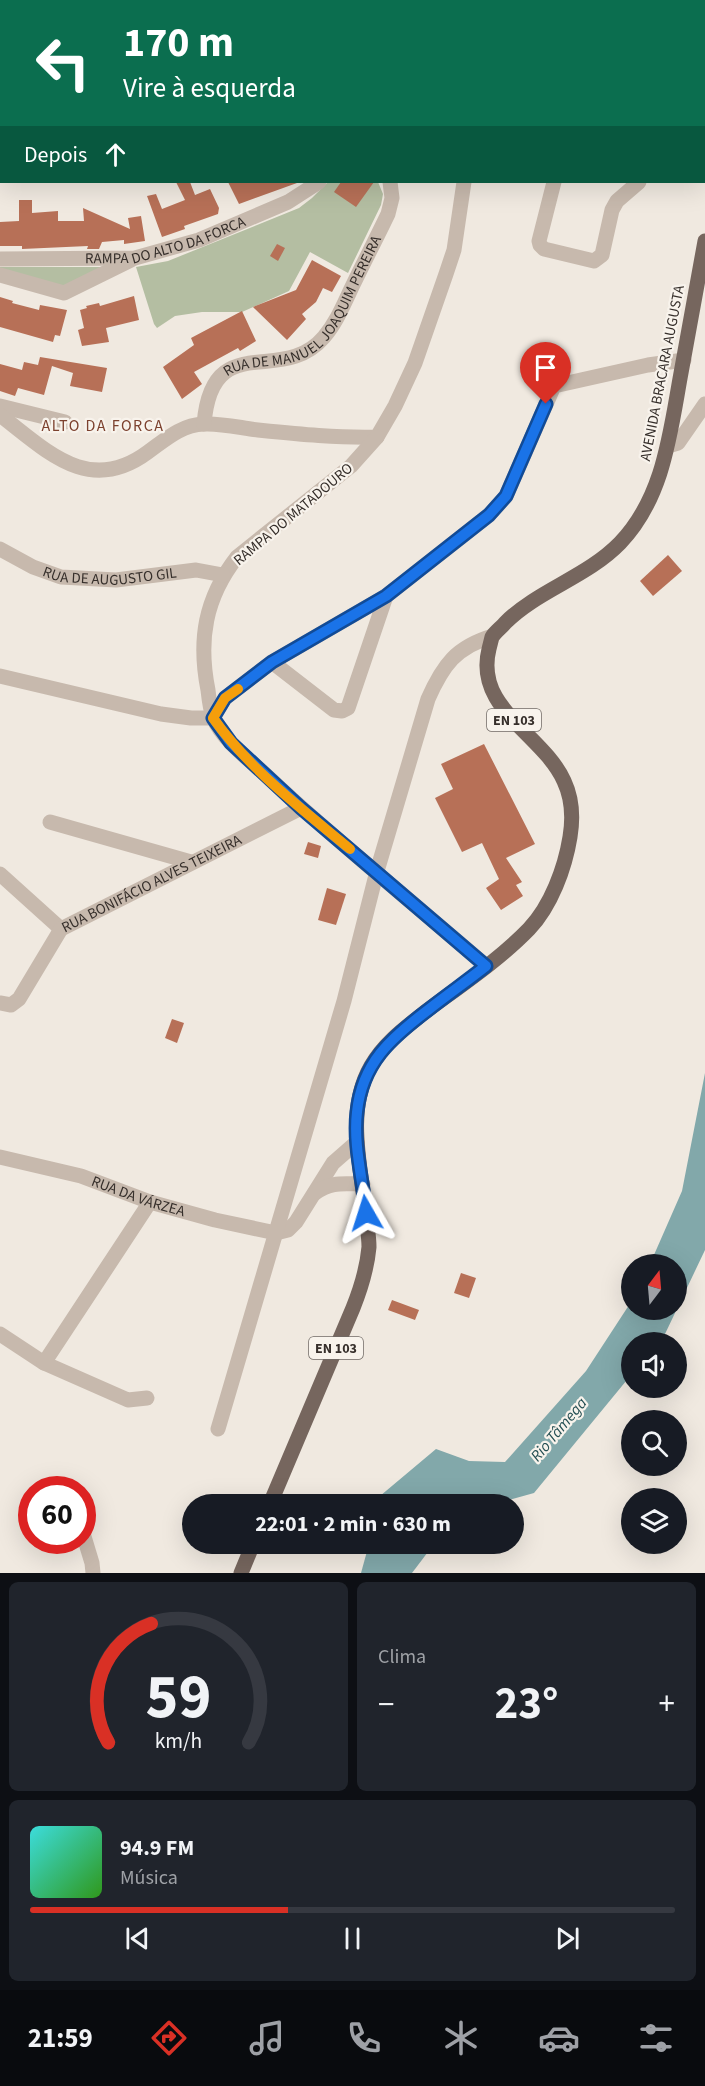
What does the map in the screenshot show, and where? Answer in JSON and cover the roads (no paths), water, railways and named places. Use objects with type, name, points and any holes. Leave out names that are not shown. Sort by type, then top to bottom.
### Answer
[{"type":"main road","name":"AVENIDA BRACARA AUGUSTA","points":[[493,636],[517,612],[590,567],[618,544],[640,518],[656,489],[668,446],[705,241]]},
{"type":"main road","name":"EN 103","points":[[274,1494],[362,1287],[369,1245],[357,1142],[357,1112],[362,1088],[370,1067],[395,1035],[486,966],[531,928],[549,901],[570,839],[572,813],[566,782],[551,758],[500,705],[488,682],[486,661],[493,636]]},
{"type":"main road","points":[[241,1573],[249,1554]]},
{"type":"street","name":"RAMPA DO ALTO DA FORCA","points":[[0,259],[135,258],[199,240],[288,202],[317,183]]},
{"type":"street","name":"RUA DE MANUEL JOAQUIM PEREIRA","points":[[204,424],[211,387],[224,374],[239,365],[296,357],[310,351],[324,338],[336,321],[388,214],[392,198],[390,183]]},
{"type":"street","name":"RAMPA DO MATADOURO","points":[[464,183],[454,250],[415,363],[395,406],[377,437],[351,466],[237,557],[223,575],[210,605],[204,633],[204,672],[213,718],[231,743],[301,808],[486,966]]},
{"type":"street","points":[[554,183],[539,241],[540,245],[544,249],[594,261],[602,255],[612,210],[617,201],[638,183]]},
{"type":"street","points":[[0,275],[64,293],[135,258]]},
{"type":"street","points":[[0,676],[161,714],[213,718],[225,698],[272,662],[386,596],[489,515],[506,496],[554,386],[648,365],[684,360]]},
{"type":"street","points":[[668,446],[678,443],[705,405]]},
{"type":"street","points":[[0,406],[65,422]]},
{"type":"street","points":[[0,415],[63,461],[82,470],[105,470],[124,465],[142,457],[181,428],[204,424],[320,436],[377,437]]},
{"type":"street","name":"RUA DE AUGUSTO GIL","points":[[0,549],[33,567],[61,577],[116,580],[196,570],[223,575]]},
{"type":"street","points":[[272,662],[334,710],[342,711],[348,708],[386,596]]},
{"type":"street","points":[[218,1429],[344,1001],[377,872],[423,714],[435,683],[451,658],[470,644],[493,636]]},
{"type":"street","name":"RUA BONIFÁCIO ALVES TEIXEIRA","points":[[1,1004],[11,1005],[19,999],[61,929],[301,808]]},
{"type":"street","points":[[50,822],[191,862]]},
{"type":"street","points":[[0,874],[61,929]]},
{"type":"street","points":[[276,1233],[288,1230],[296,1222],[333,1163],[357,1142]]},
{"type":"street","name":"RUA DA VÁRZEA","points":[[0,1157],[81,1176],[150,1202],[276,1233]]},
{"type":"street","points":[[314,1194],[326,1185],[363,1184]]},
{"type":"street","points":[[44,1363],[150,1202]]},
{"type":"street","points":[[0,1334],[44,1363],[128,1400],[147,1398]]},
{"type":"street","points":[[89,1554],[93,1573]]},
{"type":"water","points":[[705,1073],[705,1250],[687,1288],[687,1254],[654,1254],[682,1191]]},
{"type":"water","name":"Rio Tâmega","points":[[621,1317],[621,1320],[672,1320],[666,1332],[621,1332],[621,1387],[534,1493],[524,1496],[524,1494],[382,1494],[436,1449],[469,1461],[505,1462],[586,1371]]},
{"type":"water","points":[[366,1554],[426,1554],[412,1573],[361,1573]]},
{"type":"district","name":"ALTO DA FORCA","points":[[103,425]]}]
